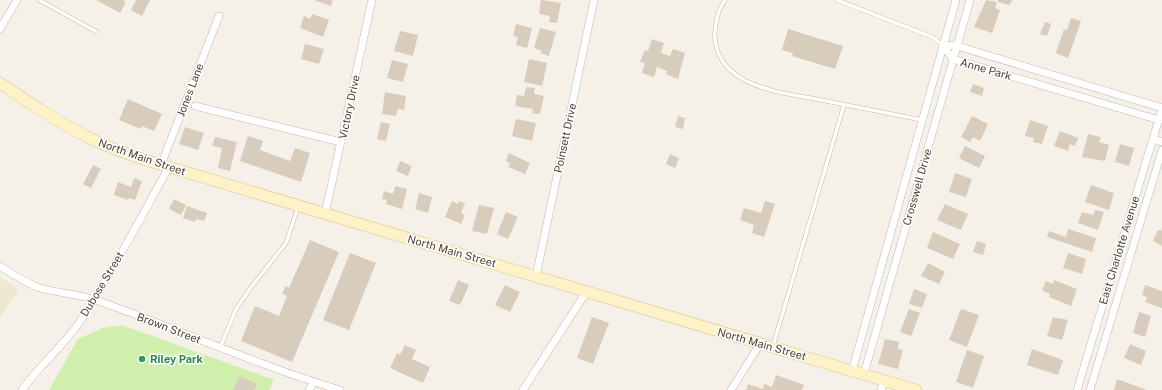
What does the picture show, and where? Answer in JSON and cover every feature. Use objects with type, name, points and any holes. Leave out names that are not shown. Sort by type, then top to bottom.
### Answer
[{"type":"main road","name":"North Main Street","points":[[0,84],[55,119],[87,137],[126,153],[772,348],[864,374],[882,385],[916,390]]},
{"type":"street","points":[[0,29],[17,0]]},
{"type":"street","name":"Victory Drive","points":[[325,214],[372,0]]},
{"type":"street","name":"Poinsett Drive","points":[[536,276],[594,0]]},
{"type":"street","name":"Crosswell Drive","points":[[852,371],[924,120],[956,0]]},
{"type":"street","name":"Crosswell Drive","points":[[864,374],[970,0]]},
{"type":"street","name":"Jones Lane","points":[[165,166],[219,16]]},
{"type":"street","name":"Anne Park","points":[[944,45],[957,46],[1162,109]]},
{"type":"street","name":"Anne Park","points":[[944,45],[953,59],[1160,119]]},
{"type":"street","points":[[195,106],[341,142]]},
{"type":"street","name":"East Charlotte Avenue","points":[[1076,390],[1162,109]]},
{"type":"street","points":[[1153,139],[1162,142]]},
{"type":"street","name":"East Charlotte Avenue","points":[[1090,390],[1162,150]]},
{"type":"street","name":"Dubose Street","points":[[22,390],[62,345],[94,299],[165,166]]},
{"type":"street","name":"Brown Street","points":[[0,266],[40,288],[94,299],[220,348],[340,390]]},
{"type":"street","points":[[523,390],[587,291]]},
{"type":"street","points":[[731,390],[760,344]]},
{"type":"street","points":[[309,390],[314,382]]},
{"type":"lane","points":[[39,0],[98,32]]},
{"type":"lane","points":[[725,0],[718,13],[714,34],[715,44],[722,62],[744,80],[767,89],[924,120]]},
{"type":"lane","points":[[837,0],[932,37],[944,45]]},
{"type":"lane","points":[[772,348],[844,105]]},
{"type":"lane","points":[[220,348],[236,309],[286,243],[298,206]]},
{"type":"shaded area","points":[[0,277],[19,290],[0,317]]},
{"type":"green space","name":"Riley Park","points":[[122,325],[274,380],[269,390],[49,390],[78,339],[103,328]]},
{"type":"building","points":[[96,0],[123,0],[126,2],[120,13]]},
{"type":"building","points":[[136,0],[150,0],[142,16],[131,10]]},
{"type":"building","points":[[314,0],[333,0],[331,6]]},
{"type":"building","points":[[541,0],[561,3],[557,23],[549,22],[550,16],[539,14]]},
{"type":"building","points":[[986,0],[997,2],[995,8],[1000,10],[992,33],[974,27]]},
{"type":"building","points":[[998,0],[1012,0],[1010,5],[998,2]]},
{"type":"building","points":[[312,14],[329,20],[323,37],[300,28],[304,16],[310,19]]},
{"type":"building","points":[[1071,18],[1081,21],[1068,58],[1056,53],[1064,29],[1067,30]]},
{"type":"building","points":[[1045,22],[1051,24],[1047,36],[1040,34]]},
{"type":"building","points":[[516,24],[532,28],[527,48],[516,45],[518,37],[513,36]]},
{"type":"building","points":[[540,28],[556,32],[549,56],[534,48]]},
{"type":"building","points":[[788,29],[843,46],[835,69],[792,56],[793,53],[782,50]]},
{"type":"building","points":[[400,31],[418,35],[413,56],[394,51]]},
{"type":"building","points":[[652,39],[664,43],[661,53],[670,56],[673,49],[685,53],[678,79],[666,74],[667,71],[657,67],[654,77],[642,73],[645,63],[640,62],[645,50],[648,51]]},
{"type":"building","points":[[305,44],[324,49],[319,64],[301,59]]},
{"type":"building","points":[[529,59],[547,63],[542,86],[524,82]]},
{"type":"building","points":[[392,60],[408,64],[403,82],[387,78]]},
{"type":"building","points":[[973,84],[984,88],[982,96],[970,92]]},
{"type":"building","points":[[526,87],[535,88],[534,94],[544,96],[540,114],[532,113],[533,109],[515,106],[517,95],[524,96]]},
{"type":"building","points":[[385,92],[406,96],[404,110],[398,109],[396,116],[382,114]]},
{"type":"building","points":[[128,99],[162,114],[154,131],[142,126],[141,129],[119,120]]},
{"type":"building","points":[[678,116],[685,118],[683,129],[675,127]]},
{"type":"building","points":[[972,116],[988,124],[980,141],[973,137],[970,142],[961,137]]},
{"type":"building","points":[[516,119],[536,123],[532,141],[512,136]]},
{"type":"building","points":[[1030,120],[1048,126],[1042,144],[1033,142],[1034,138],[1025,136]]},
{"type":"building","points":[[381,122],[390,124],[386,141],[377,139]]},
{"type":"building","points":[[185,127],[204,133],[198,150],[179,144]]},
{"type":"building","points":[[1060,131],[1078,138],[1075,146],[1070,144],[1068,151],[1054,146]]},
{"type":"building","points":[[1088,134],[1101,137],[1099,142],[1109,145],[1105,161],[1082,157]]},
{"type":"building","points":[[248,136],[263,141],[260,150],[290,161],[295,148],[310,153],[301,182],[240,161]]},
{"type":"building","points":[[215,137],[237,142],[230,171],[218,168],[222,148],[212,146]]},
{"type":"building","points":[[1120,144],[1134,148],[1129,166],[1115,162]]},
{"type":"building","points":[[965,146],[985,156],[979,168],[959,158]]},
{"type":"building","points":[[509,153],[530,163],[525,174],[508,167],[510,163],[506,161]]},
{"type":"building","points":[[670,154],[679,158],[675,168],[666,164]]},
{"type":"building","points":[[400,161],[412,166],[408,176],[396,171]]},
{"type":"building","points":[[93,165],[101,169],[91,188],[83,184]]},
{"type":"building","points":[[955,173],[972,179],[966,197],[949,192]]},
{"type":"building","points":[[134,178],[142,181],[135,200],[129,198],[128,200],[114,195],[118,182],[131,187]]},
{"type":"building","points":[[1091,185],[1114,193],[1109,210],[1085,202]]},
{"type":"building","points":[[395,186],[407,189],[402,209],[386,204],[387,200],[382,199],[384,191],[393,194]]},
{"type":"building","points":[[419,193],[432,197],[428,213],[415,209]]},
{"type":"building","points":[[174,199],[186,205],[181,215],[169,209]]},
{"type":"building","points":[[452,201],[458,204],[459,201],[465,203],[461,213],[465,215],[461,224],[445,217]]},
{"type":"building","points":[[765,201],[775,204],[764,237],[752,233],[754,225],[740,220],[744,208],[761,213]]},
{"type":"building","points":[[945,204],[968,214],[961,230],[937,220]]},
{"type":"building","points":[[479,205],[494,208],[487,234],[472,231]]},
{"type":"building","points":[[187,206],[207,213],[204,221],[196,219],[195,222],[183,218]]},
{"type":"building","points":[[1095,210],[1104,212],[1098,230],[1078,223],[1082,212],[1093,215]]},
{"type":"building","points":[[506,212],[518,217],[508,239],[497,234]]},
{"type":"building","points":[[1162,228],[1162,246],[1153,241],[1158,230],[1161,231]]},
{"type":"building","points":[[1068,229],[1096,238],[1092,252],[1047,237],[1049,231],[1066,237]]},
{"type":"building","points":[[933,232],[960,244],[953,259],[927,248]]},
{"type":"building","points":[[310,240],[339,252],[292,362],[241,341],[255,306],[279,316],[287,296],[282,294],[286,286],[289,288]]},
{"type":"building","points":[[977,241],[986,244],[983,255],[973,252]]},
{"type":"building","points":[[350,253],[376,263],[349,330],[323,320]]},
{"type":"building","points":[[1068,253],[1086,259],[1082,274],[1063,268]]},
{"type":"building","points":[[928,263],[945,272],[939,284],[921,276]]},
{"type":"building","points":[[458,280],[469,285],[460,305],[449,301]]},
{"type":"building","points":[[1054,280],[1077,289],[1071,306],[1049,297],[1050,294],[1042,290],[1046,281],[1053,284]]},
{"type":"building","points":[[505,285],[520,292],[510,312],[495,305]]},
{"type":"building","points":[[1145,285],[1162,291],[1162,308],[1145,302],[1147,297],[1142,295]]},
{"type":"building","points":[[914,289],[927,294],[922,308],[909,304]]},
{"type":"building","points":[[909,309],[920,313],[911,336],[900,332]]},
{"type":"building","points":[[961,309],[979,315],[967,347],[949,340]]},
{"type":"building","points":[[1139,312],[1151,316],[1145,337],[1133,333]]},
{"type":"building","points":[[592,317],[609,323],[593,364],[577,358]]},
{"type":"building","points":[[1053,317],[1068,320],[1062,340],[1047,336]]},
{"type":"building","points":[[885,339],[899,342],[898,349],[903,350],[898,369],[878,364]]},
{"type":"building","points":[[1130,344],[1146,351],[1141,365],[1124,358]]},
{"type":"building","points":[[405,345],[416,350],[412,359],[430,367],[423,383],[390,368],[397,353],[400,355]]},
{"type":"building","points":[[1032,349],[1063,360],[1058,375],[1027,365]]},
{"type":"building","points":[[967,350],[984,356],[973,388],[956,382]]},
{"type":"building","points":[[776,375],[804,385],[802,390],[746,390],[748,384],[763,389],[764,384],[772,387]]},
{"type":"building","points":[[239,376],[257,384],[254,390],[233,390]]},
{"type":"building","points":[[1117,379],[1147,390],[1114,390]]},
{"type":"place","name":"Riley Park","points":[[142,359]]}]
